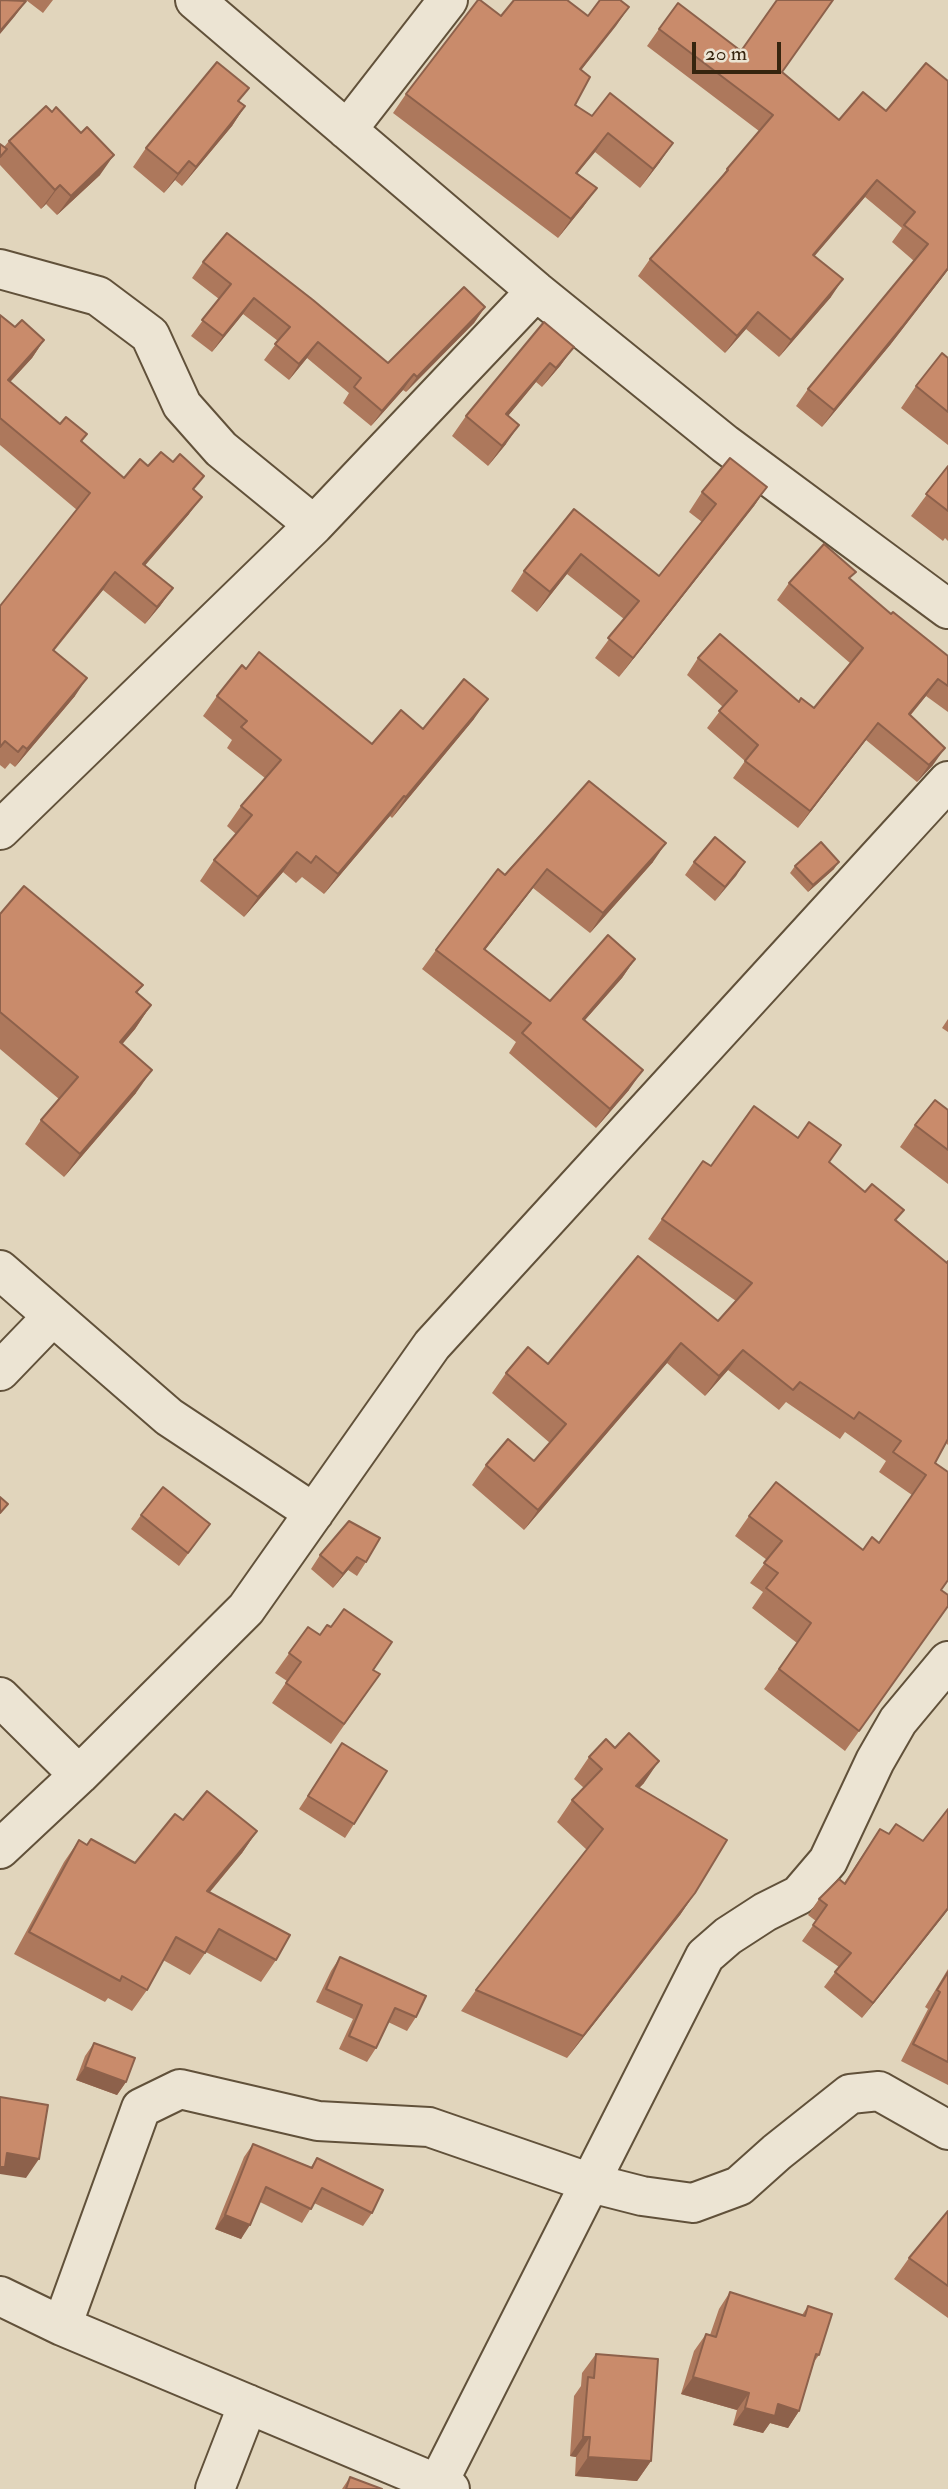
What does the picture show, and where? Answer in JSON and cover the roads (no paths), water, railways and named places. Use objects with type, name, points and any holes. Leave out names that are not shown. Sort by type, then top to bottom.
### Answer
[{"type":"street","points":[[195,0],[536,291],[725,444],[948,609]]},
{"type":"street","points":[[347,130],[448,0]]},
{"type":"street","points":[[0,269],[97,296],[150,335],[182,405],[221,449],[314,525]]},
{"type":"street","points":[[0,830],[314,525],[536,291]]},
{"type":"street","points":[[0,1850],[246,1609],[432,1345],[948,781]]},
{"type":"street","points":[[0,1270],[169,1418],[314,1513]]},
{"type":"street","points":[[0,1371],[52,1317]]},
{"type":"street","points":[[0,2296],[62,2326],[443,2487],[705,1956],[756,1918],[799,1895],[828,1861],[875,1761],[898,1721],[948,1661]]},
{"type":"street","points":[[0,1697],[79,1775]]},
{"type":"street","points":[[62,2326],[141,2108],[180,2089],[318,2121],[429,2127],[591,2183],[642,2196],[693,2203],[740,2186],[777,2152],[850,2094],[879,2091],[948,2130]]},
{"type":"street","points":[[215,2489],[248,2404]]}]
